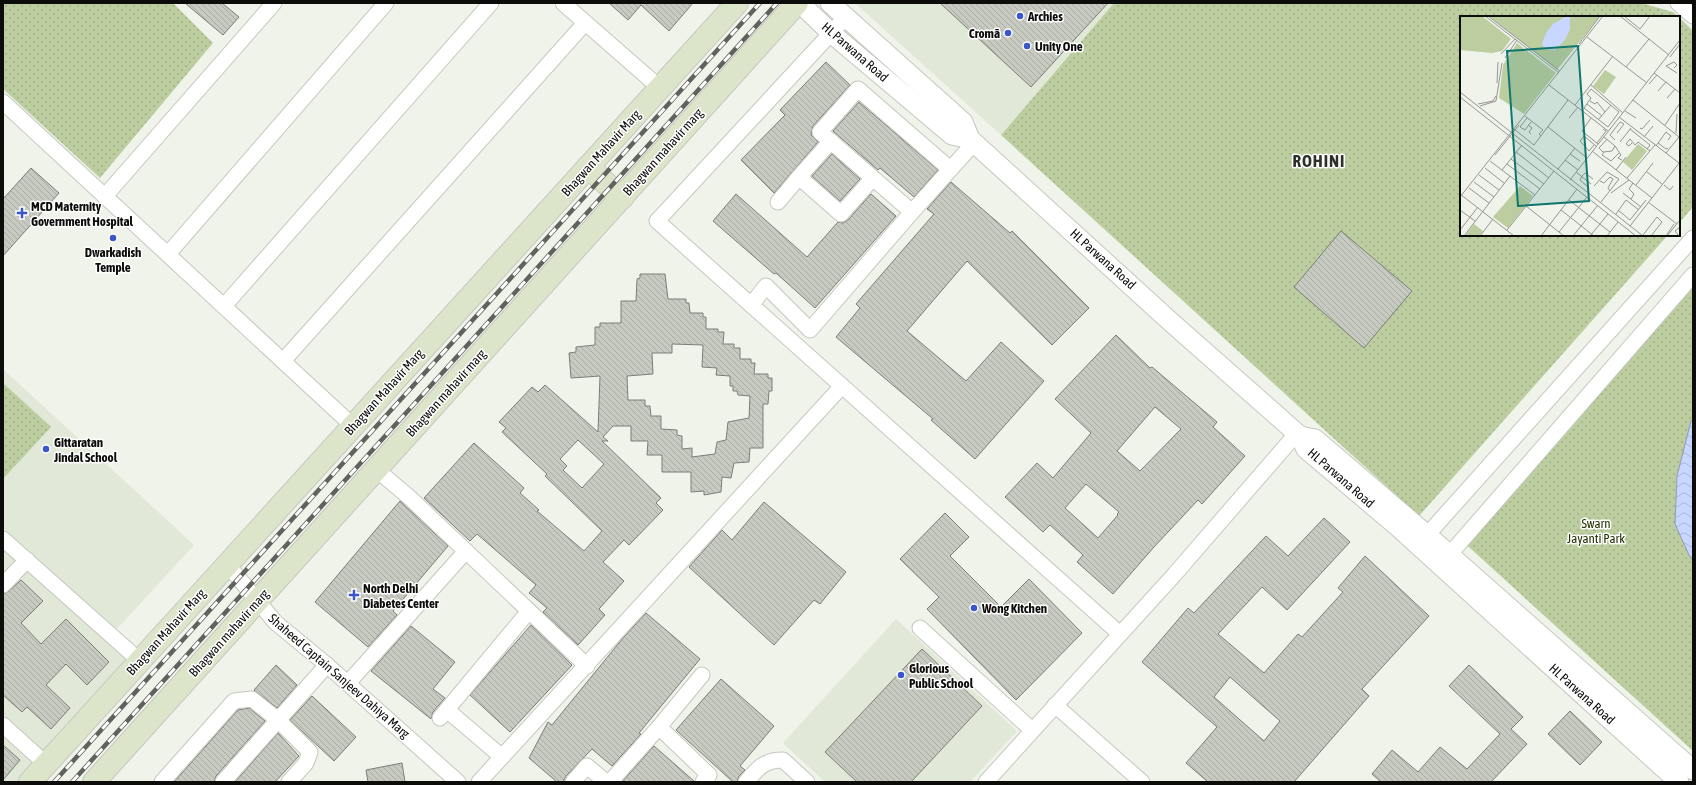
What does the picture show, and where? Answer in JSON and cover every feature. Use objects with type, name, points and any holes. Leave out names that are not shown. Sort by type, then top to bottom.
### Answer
[{"type":"main road","name":"Bhagwan Mahavir Marg","points":[[30,782],[737,3]]},
{"type":"main road","name":"Bhagwan mahavir marg","points":[[94,782],[797,3]]},
{"type":"main road","points":[[588,167],[622,198]]},
{"type":"street","points":[[104,196],[274,3]]},
{"type":"street","points":[[168,254],[386,3]]},
{"type":"street","points":[[224,306],[491,3]]},
{"type":"street","points":[[563,3],[660,88]]},
{"type":"street","name":"HL Parwana Road","points":[[800,3],[831,32],[952,135],[972,141]]},
{"type":"street","name":"HL Parwana Road","points":[[830,3],[963,122],[972,141],[1172,323],[1299,434],[1306,450],[1423,541],[1679,782]]},
{"type":"street","points":[[1678,3],[1693,16]]},
{"type":"street","points":[[845,18],[657,221],[1120,634]]},
{"type":"street","points":[[283,361],[585,23]]},
{"type":"street","points":[[912,212],[820,132],[858,89],[950,169]]},
{"type":"street","points":[[3,102],[353,426]]},
{"type":"street","points":[[778,202],[831,141]]},
{"type":"street","points":[[751,305],[766,286],[810,330],[950,169],[972,141]]},
{"type":"street","points":[[799,177],[841,214],[873,178]]},
{"type":"street","points":[[1423,541],[1693,238]]},
{"type":"street","points":[[1693,275],[1444,560],[1693,770]]},
{"type":"street","points":[[479,782],[587,666],[842,386]]},
{"type":"street","points":[[986,782],[1174,575],[1299,434]]},
{"type":"street","points":[[377,470],[409,497],[587,666]]},
{"type":"street","points":[[3,539],[140,661]]},
{"type":"street","points":[[348,683],[466,551]]},
{"type":"street","points":[[3,586],[27,560]]},
{"type":"street","name":"Shaheed Captain Sanjeev Dahiya Marg","points":[[227,564],[275,622],[348,683],[458,782]]},
{"type":"street","points":[[502,757],[444,714],[530,611]]},
{"type":"street","points":[[920,628],[1032,730]]},
{"type":"street","points":[[223,782],[327,665]]},
{"type":"street","points":[[610,782],[659,727],[702,675]]},
{"type":"street","points":[[162,782],[234,701],[252,699],[278,720],[310,752],[306,764],[289,782]]},
{"type":"street","points":[[1055,705],[1142,782]]},
{"type":"street","points":[[3,725],[46,764]]},
{"type":"street","points":[[659,727],[709,775],[703,782]]},
{"type":"street","points":[[746,782],[760,767],[772,760],[783,760],[807,782]]},
{"type":"street","points":[[573,782],[587,766],[606,782]]},
{"type":"shaded area","points":[[855,3],[1114,3],[1001,135]]},
{"type":"shaded area","name":"Gittaratan Jindal School","points":[[3,369],[194,545],[115,631],[3,528]]},
{"type":"shaded area","points":[[3,539],[140,661],[23,782],[3,782]]},
{"type":"shaded area","name":"Glorious Public School","points":[[896,619],[1017,731],[970,782],[825,782],[783,743]]},
{"type":"green space","points":[[3,3],[173,3],[213,43],[100,178],[3,89]]},
{"type":"green space","points":[[1114,3],[1641,3],[1673,12],[1678,16],[1460,16],[1460,236],[1667,236],[1419,516],[1001,135]]},
{"type":"green space","points":[[1680,18],[1693,31],[1693,207],[1680,222]]},
{"type":"green space","name":"Swarn Jayanti Park","points":[[1693,276],[1693,751],[1459,538]]},
{"type":"green space","points":[[3,383],[51,427],[3,479]]},
{"type":"water","points":[[1693,419],[1693,561],[1675,524],[1677,476],[1691,421]]},
{"type":"building","points":[[185,3],[222,3],[239,17],[223,35]]},
{"type":"building","points":[[609,3],[693,3],[669,31],[641,5],[628,20]]},
{"type":"building","name":"Unity One","points":[[940,3],[1108,3],[1031,87]]},
{"type":"building","points":[[826,62],[850,85],[813,126],[811,135],[818,142],[774,193],[741,160],[785,115],[780,110]]},
{"type":"building","points":[[859,102],[938,170],[914,197],[880,168],[878,170],[833,131]]},
{"type":"building","points":[[832,154],[860,179],[840,201],[812,176]]},
{"type":"building","points":[[31,168],[59,193],[3,256],[3,199]]},
{"type":"building","points":[[951,182],[1010,233],[1012,231],[1089,308],[1052,345],[967,261],[907,331],[966,381],[1001,342],[1044,381],[975,459],[931,420],[933,419],[836,337],[860,308],[856,304],[934,214],[927,209]]},
{"type":"building","points":[[736,194],[807,257],[838,222],[843,223],[848,220],[871,194],[896,216],[815,308],[776,273],[774,274],[713,221]]},
{"type":"building","points":[[1341,231],[1412,291],[1364,348],[1294,287]]},
{"type":"building","points":[[640,274],[665,274],[668,299],[686,299],[686,303],[689,303],[690,313],[703,313],[703,317],[706,317],[706,329],[718,329],[718,332],[724,332],[723,344],[734,344],[734,348],[740,348],[740,359],[751,359],[751,363],[755,363],[754,374],[768,374],[768,378],[772,378],[772,391],[769,391],[768,404],[763,404],[763,448],[750,448],[749,462],[734,463],[731,478],[722,477],[721,492],[704,495],[704,491],[691,492],[691,472],[662,472],[662,455],[647,455],[648,441],[631,441],[631,426],[613,426],[603,437],[608,441],[602,441],[661,498],[656,503],[663,510],[629,545],[624,540],[603,562],[624,581],[599,609],[605,615],[578,645],[543,612],[547,608],[529,593],[536,585],[477,534],[470,541],[424,498],[474,443],[524,488],[520,493],[539,510],[537,511],[584,551],[602,531],[545,476],[547,474],[502,432],[506,428],[499,422],[532,387],[538,392],[545,385],[598,432],[600,376],[571,378],[569,353],[576,352],[576,347],[595,345],[595,327],[600,327],[600,323],[621,323],[621,301],[636,301],[637,279],[640,278]],"holes":[[[672,344],[703,345],[702,367],[717,368],[716,375],[730,376],[730,386],[733,386],[733,391],[737,391],[738,395],[750,396],[749,418],[728,422],[726,440],[717,442],[715,454],[692,457],[692,448],[682,449],[682,436],[677,435],[677,430],[661,429],[661,416],[651,416],[650,406],[645,406],[645,400],[628,400],[627,376],[653,374],[652,353],[672,353]],[[578,440],[604,464],[582,488],[563,470],[567,466],[560,459]]]},
{"type":"building","points":[[1116,335],[1150,368],[1152,367],[1217,422],[1213,427],[1245,456],[1202,504],[1198,500],[1113,594],[1077,562],[1083,555],[1050,525],[1043,532],[1005,497],[1037,463],[1053,478],[1091,433],[1055,399]],"holes":[[[1155,407],[1181,429],[1140,471],[1117,451]],[[1086,484],[1119,512],[1098,538],[1065,508]]]},
{"type":"building","points":[[400,501],[448,546],[393,611],[397,615],[368,647],[315,602]]},
{"type":"building","points":[[764,502],[846,572],[820,604],[814,600],[774,645],[689,567],[722,530],[732,540]]},
{"type":"building","points":[[945,513],[969,537],[950,556],[1001,607],[1029,579],[1082,633],[1016,700],[927,609],[939,597],[900,559]]},
{"type":"building","points":[[1324,518],[1350,542],[1287,610],[1262,587],[1218,634],[1264,673],[1298,634],[1302,637],[1343,592],[1338,588],[1365,556],[1429,616],[1362,689],[1369,696],[1294,782],[1208,782],[1186,763],[1217,727],[1142,662],[1188,608],[1194,613],[1266,536],[1288,556]],"holes":[[[1230,677],[1280,721],[1264,741],[1214,697]]]},
{"type":"building","points":[[21,580],[43,601],[21,623],[41,644],[66,619],[109,662],[87,685],[66,664],[46,685],[70,708],[51,729],[27,707],[22,712],[3,695],[3,594],[9,591]]},
{"type":"building","points":[[646,613],[700,659],[639,733],[641,734],[612,766],[592,749],[566,776],[563,782],[557,782],[529,758],[548,722],[552,725],[623,638]]},
{"type":"building","points":[[531,625],[572,665],[510,732],[470,695]]},
{"type":"building","points":[[411,626],[455,662],[433,689],[445,698],[433,712],[431,719],[371,671]]},
{"type":"building","points":[[922,649],[982,706],[911,782],[857,782],[825,752]]},
{"type":"building","points":[[276,665],[297,685],[277,708],[254,690]]},
{"type":"building","points":[[1469,665],[1523,717],[1511,729],[1527,744],[1491,782],[1381,782],[1372,774],[1392,750],[1418,772],[1440,747],[1467,769],[1500,734],[1449,686]]},
{"type":"building","points":[[721,679],[774,726],[740,766],[745,770],[739,776],[737,782],[733,782],[676,730]]},
{"type":"building","points":[[312,696],[356,737],[334,761],[290,720]]},
{"type":"building","points":[[249,708],[265,721],[216,776],[214,782],[174,782],[238,710]]},
{"type":"building","points":[[1570,711],[1602,742],[1580,765],[1548,734]]},
{"type":"building","points":[[278,733],[299,756],[275,782],[235,782]]},
{"type":"building","points":[[3,745],[20,760],[3,780]]},
{"type":"building","points":[[654,746],[694,781],[694,782],[622,782]]},
{"type":"building","points":[[402,763],[405,782],[368,782],[366,770]]},
{"type":"railway","points":[[54,782],[760,3]]},
{"type":"railway","points":[[72,782],[777,3]]},
{"type":"place","name":"Archies","points":[[1020,16]]},
{"type":"place","name":"Cromā","points":[[1008,33]]},
{"type":"place","name":"Unity One","points":[[1027,46]]},
{"type":"place","name":"MCD Maternity Government Hospital","points":[[22,213]]},
{"type":"place","name":"Dwarkadish Temple","points":[[113,238]]},
{"type":"place","name":"Gittaratan Jindal School","points":[[46,449]]},
{"type":"place","name":"North Delhi Diabetes Center","points":[[354,595]]},
{"type":"place","name":"Wong Kitchen","points":[[974,608]]},
{"type":"place","name":"Glorious Public School","points":[[901,675]]},
{"type":"district","name":"ROHINI","points":[[1319,161]]}]
